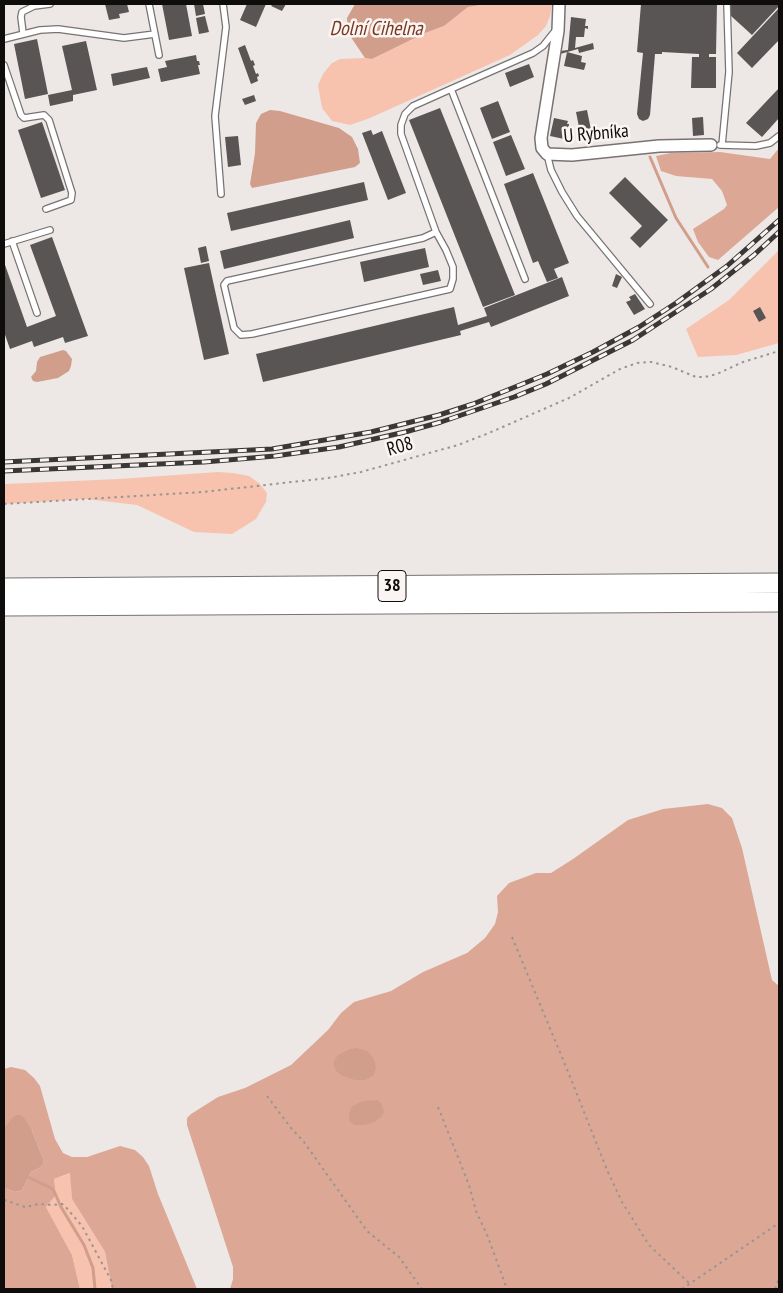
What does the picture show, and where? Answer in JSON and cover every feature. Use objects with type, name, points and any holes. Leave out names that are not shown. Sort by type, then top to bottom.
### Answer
[{"type":"highway","name":"38","points":[[4,588],[779,583]]},
{"type":"highway","name":"38","points":[[4,606],[779,602]]},
{"type":"street","name":"U Rybníka","points":[[559,4],[559,25],[541,138],[542,148],[547,154],[572,155],[659,146],[716,145]]},
{"type":"lane","points":[[23,33],[22,12],[34,6],[50,4]]},
{"type":"lane","points":[[149,4],[159,55]]},
{"type":"lane","points":[[221,194],[215,116],[226,27],[223,4]]},
{"type":"lane","points":[[727,4],[729,72],[716,145],[756,146],[770,143],[779,136]]},
{"type":"lane","points":[[436,232],[423,238],[227,281],[224,285],[234,328],[241,335],[252,334],[450,289],[454,279],[453,267],[436,232],[401,134],[401,125],[405,114],[413,106],[533,53],[547,42],[559,25]]},
{"type":"lane","points":[[4,38],[40,30],[58,29],[124,38],[155,34]]},
{"type":"lane","points":[[4,65],[21,115],[24,118],[44,115],[49,120],[72,193],[71,200],[46,209]]},
{"type":"lane","points":[[451,90],[525,279]]},
{"type":"lane","points":[[547,154],[551,170],[558,184],[578,216],[650,304]]},
{"type":"lane","points":[[4,244],[50,230]]},
{"type":"lane","points":[[12,242],[37,313]]},
{"type":"path","name":"R08","points":[[4,504],[203,492],[328,478],[361,472],[458,445],[489,433],[569,398],[620,369],[637,363],[651,362],[672,367],[696,377],[705,377],[717,374],[743,362],[779,351]]},
{"type":"path","points":[[512,937],[607,1170],[622,1202],[649,1246],[690,1284]]},
{"type":"path","points":[[268,1096],[310,1150],[367,1231],[399,1257],[422,1289]]},
{"type":"path","points":[[438,1107],[466,1176],[476,1211],[488,1237],[507,1289]]},
{"type":"path","points":[[4,1200],[25,1207],[40,1204],[64,1205],[82,1226],[111,1280],[113,1289]]},
{"type":"path","points":[[682,1289],[779,1223]]},
{"type":"path","points":[[775,1289],[779,1278]]},
{"type":"shaded area","points":[[477,4],[552,4],[546,26],[538,35],[510,55],[370,118],[350,125],[332,121],[322,108],[318,85],[323,74],[332,63],[340,59],[372,59],[425,33],[444,26],[468,7]]},
{"type":"shaded area","points":[[779,148],[779,207],[718,260],[709,257],[698,242],[693,229],[724,209],[727,205],[722,191],[712,179],[676,176],[661,171],[656,156],[671,153],[720,152],[770,159]]},
{"type":"shaded area","points":[[779,250],[779,343],[736,355],[698,357],[686,329],[729,300]]},
{"type":"shaded area","points":[[218,472],[249,476],[259,483],[267,493],[266,502],[256,519],[232,534],[194,532],[137,505],[86,499],[4,504],[4,484]]},
{"type":"shaded area","points":[[708,804],[722,808],[732,818],[742,848],[772,980],[779,986],[779,1289],[230,1289],[233,1279],[233,1267],[187,1125],[187,1118],[218,1097],[245,1088],[291,1065],[354,1002],[391,991],[423,972],[467,953],[485,938],[495,924],[498,912],[497,896],[509,883],[536,873],[551,873],[628,820],[663,809]]},
{"type":"shaded area","points":[[11,1067],[25,1070],[40,1086],[55,1139],[63,1153],[72,1157],[87,1157],[120,1146],[135,1150],[143,1157],[149,1166],[158,1194],[197,1289],[112,1289],[105,1252],[72,1199],[70,1173],[54,1179],[56,1195],[46,1207],[72,1255],[80,1289],[4,1289],[4,1188],[15,1192],[22,1190],[31,1172],[41,1167],[43,1158],[32,1131],[4,1128],[4,1069]]},
{"type":"shaded area","points":[[71,1173],[72,1199],[105,1252],[112,1289],[80,1289],[72,1255],[46,1207],[56,1195],[54,1179]]},
{"type":"water","name":"Dolní Cihelna","points":[[355,4],[484,4],[468,7],[444,26],[425,33],[372,59],[365,58],[348,33],[347,18]]},
{"type":"water","points":[[270,110],[280,111],[339,128],[352,137],[358,149],[360,163],[355,167],[252,188],[250,184],[255,153],[256,123],[261,114]]},
{"type":"water","points":[[63,350],[72,359],[69,371],[58,378],[33,381],[31,377],[36,371],[37,362],[40,357]]},
{"type":"water","points":[[357,1048],[367,1051],[374,1059],[376,1067],[374,1075],[365,1080],[355,1080],[343,1076],[337,1072],[334,1066],[334,1061],[338,1055]]},
{"type":"water","points":[[378,1100],[384,1112],[381,1117],[365,1125],[355,1125],[350,1122],[349,1115],[352,1106],[364,1101]]},
{"type":"water","points":[[18,1115],[25,1119],[32,1131],[43,1158],[43,1163],[41,1167],[31,1172],[22,1190],[15,1192],[4,1188],[4,1128],[14,1116]]},
{"type":"building","points":[[105,4],[127,4],[129,12],[119,14],[120,18],[109,20]]},
{"type":"building","points":[[162,4],[186,4],[192,36],[169,40]]},
{"type":"building","points":[[194,4],[203,4],[205,14],[196,16]]},
{"type":"building","points":[[247,4],[266,4],[256,27],[240,20]]},
{"type":"building","points":[[273,4],[286,4],[282,11],[271,6]]},
{"type":"building","points":[[641,4],[717,4],[716,54],[709,54],[709,57],[716,57],[716,88],[691,88],[692,57],[699,57],[699,54],[662,52],[662,54],[655,54],[650,115],[648,119],[643,121],[639,119],[637,114],[643,53],[637,52]]},
{"type":"building","points":[[731,4],[779,4],[779,6],[752,35],[730,15]]},
{"type":"building","points":[[779,8],[779,40],[752,68],[737,53]]},
{"type":"building","points":[[205,16],[209,32],[199,34],[196,18]]},
{"type":"building","points":[[571,17],[586,19],[585,26],[588,26],[588,29],[585,28],[584,37],[576,37],[575,48],[593,43],[594,49],[579,53],[578,49],[560,54],[560,51],[568,50]]},
{"type":"building","points":[[37,39],[48,94],[25,99],[14,44]]},
{"type":"building","points":[[86,41],[97,90],[73,95],[73,101],[50,106],[48,95],[72,90],[62,46]]},
{"type":"building","points":[[245,45],[251,61],[253,60],[255,65],[253,66],[256,74],[258,73],[259,76],[257,77],[258,81],[251,84],[238,48]]},
{"type":"building","points":[[567,52],[582,56],[581,62],[586,63],[584,70],[564,66]]},
{"type":"building","points":[[196,55],[200,65],[198,65],[200,74],[161,82],[158,69],[167,67],[165,61]]},
{"type":"building","points":[[529,64],[534,77],[510,87],[505,73]]},
{"type":"building","points":[[147,67],[150,78],[113,86],[111,74]]},
{"type":"building","points":[[779,88],[779,118],[762,137],[746,123]]},
{"type":"building","points":[[254,95],[256,101],[245,105],[242,99]]},
{"type":"building","points":[[498,101],[510,132],[492,139],[480,108]]},
{"type":"building","points":[[440,108],[515,295],[483,307],[409,120]]},
{"type":"building","points":[[587,110],[592,135],[581,137],[576,112]]},
{"type":"building","points":[[703,117],[704,135],[693,136],[692,118]]},
{"type":"building","points":[[554,118],[568,121],[568,133],[565,132],[564,139],[550,136]]},
{"type":"building","points":[[42,122],[65,190],[41,198],[18,130]]},
{"type":"building","points":[[371,130],[373,135],[382,131],[406,193],[388,200],[362,133]]},
{"type":"building","points":[[511,135],[525,169],[506,176],[493,142]]},
{"type":"building","points":[[238,136],[241,165],[228,167],[225,137]]},
{"type":"building","points":[[533,173],[569,263],[554,269],[558,278],[547,282],[538,261],[533,263],[504,184]]},
{"type":"building","points":[[625,177],[668,220],[640,248],[630,238],[642,226],[609,193]]},
{"type":"building","points":[[364,182],[368,200],[231,231],[227,213]]},
{"type":"building","points":[[350,220],[354,238],[224,269],[220,251]]},
{"type":"building","points":[[52,237],[88,336],[65,343],[63,337],[34,347],[32,341],[10,349],[4,332],[4,262],[27,327],[56,316],[30,245]]},
{"type":"building","points":[[206,246],[209,261],[201,263],[198,248]]},
{"type":"building","points":[[425,248],[429,267],[364,282],[360,262]]},
{"type":"building","points":[[209,263],[229,354],[204,360],[184,268]]},
{"type":"building","points":[[438,270],[441,281],[423,285],[420,274]]},
{"type":"building","points":[[616,274],[622,277],[617,288],[612,286]]},
{"type":"building","points":[[562,277],[569,296],[491,327],[489,322],[460,331],[461,335],[263,382],[256,354],[454,307],[458,325],[487,316],[484,308]]},
{"type":"building","points":[[635,294],[645,309],[634,315],[626,302],[631,300],[629,297]]},
{"type":"building","points":[[760,307],[766,318],[759,322],[753,311]]},
{"type":"waterway","points":[[650,157],[676,218],[708,267]]},
{"type":"waterway","points":[[24,1175],[54,1191],[61,1207],[84,1245],[93,1268],[95,1289]]},
{"type":"railway","points":[[4,462],[272,449],[371,432],[439,415],[473,404],[547,374],[639,327],[727,266],[779,220]]},
{"type":"railway","points":[[4,471],[204,462],[275,456],[339,447],[441,422],[546,384],[633,340],[711,289],[754,255],[779,232]]}]
